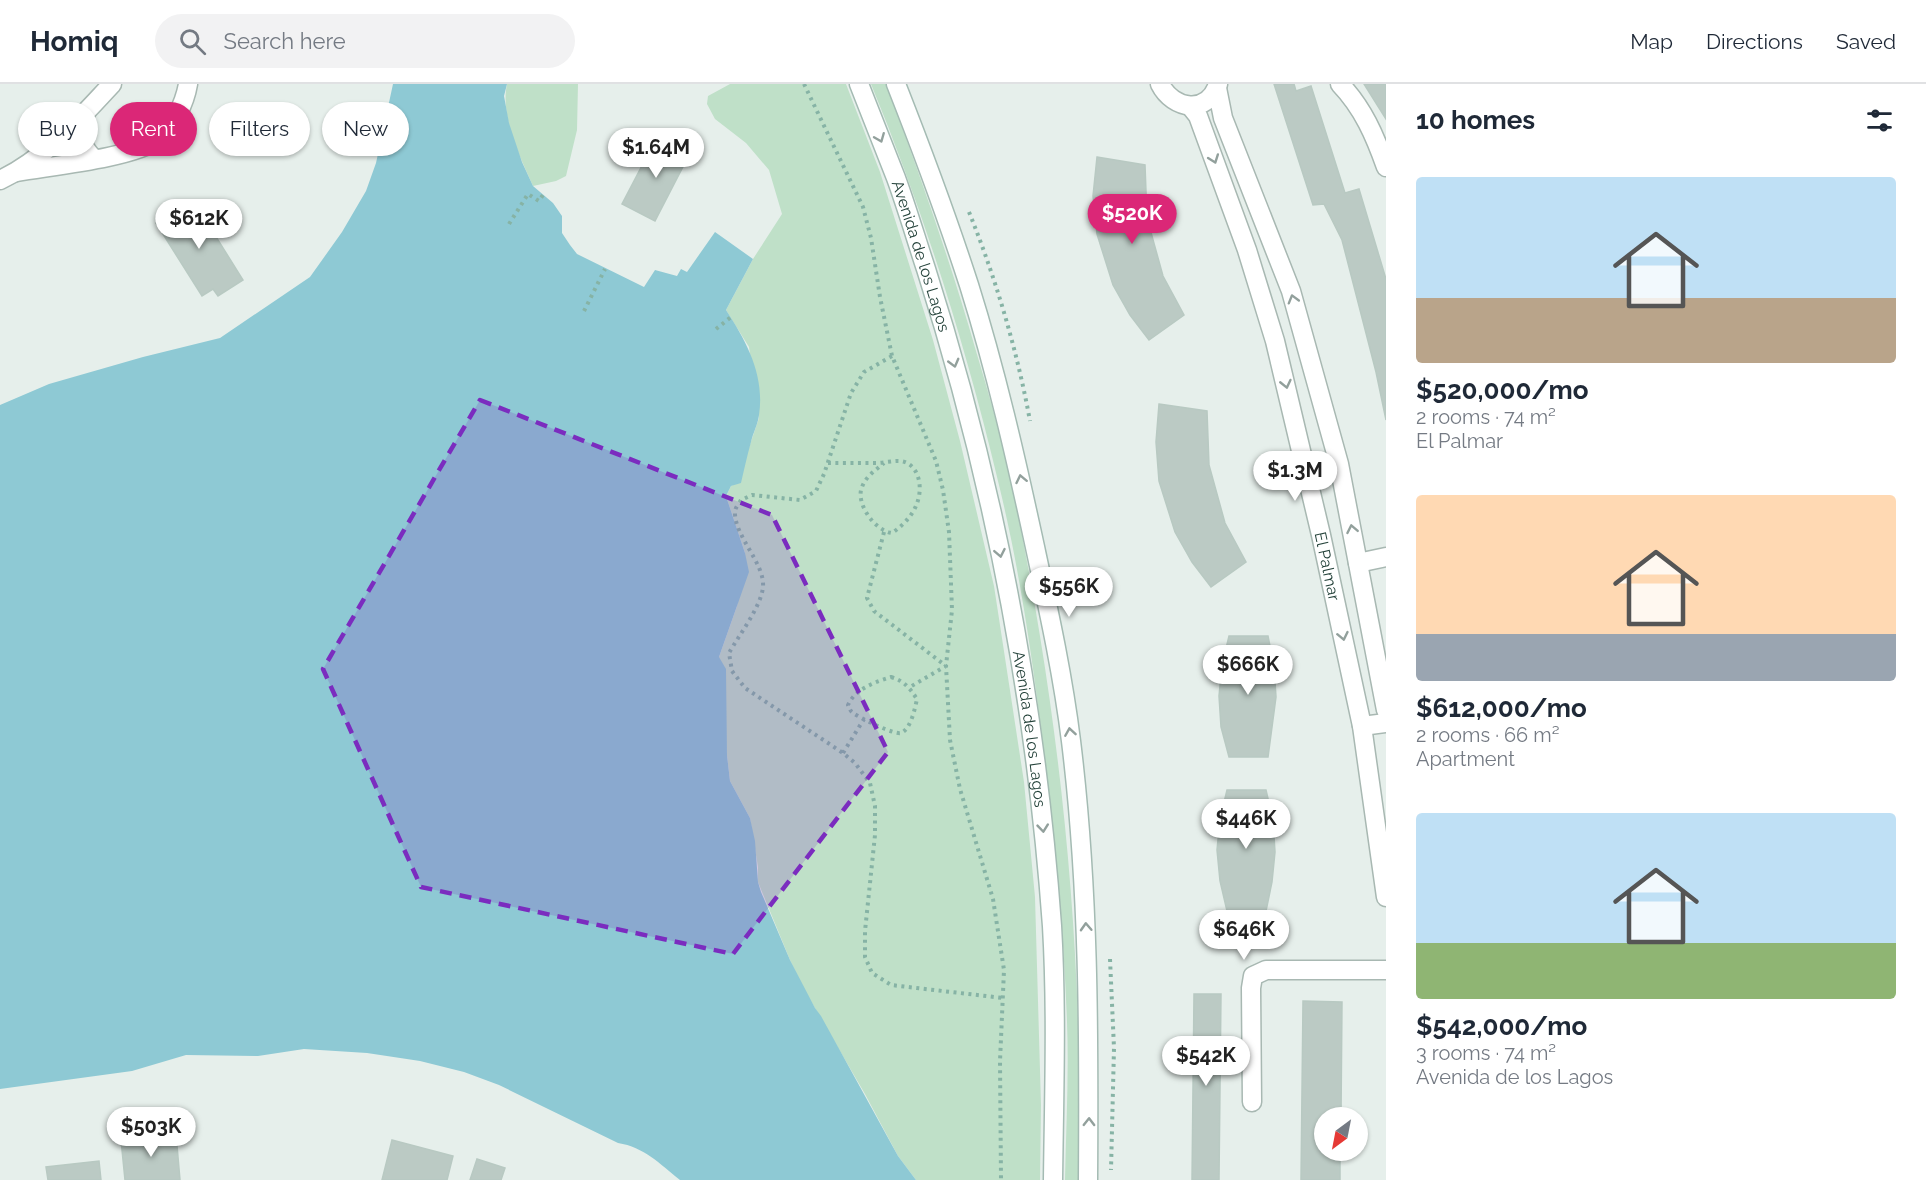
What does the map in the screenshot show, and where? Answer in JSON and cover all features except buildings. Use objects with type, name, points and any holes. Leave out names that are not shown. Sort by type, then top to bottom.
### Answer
[{"type":"street","points":[[95,102],[112,84]]},
{"type":"street","points":[[17,172],[130,152],[158,140],[176,118],[186,97],[188,84]]},
{"type":"street","name":"Avenida de los Lagos","points":[[859,84],[897,180],[946,332],[984,477],[1014,623],[1030,720],[1052,928],[1055,1033],[1053,1180]]},
{"type":"street","name":"Avenida de los Lagos","points":[[896,84],[968,285],[1019,471],[1054,634],[1071,741],[1083,865],[1089,971],[1088,1180]]},
{"type":"street","points":[[1160,84],[1164,93],[1172,100],[1190,106]]},
{"type":"street","points":[[1340,84],[1354,98],[1366,119],[1386,166]]},
{"type":"street","name":"El Palmar","points":[[1218,86],[1206,101],[1190,106],[1198,116],[1247,249],[1275,341],[1378,790],[1386,897]]},
{"type":"street","name":"El Palmar","points":[[1218,86],[1223,118],[1291,291],[1339,464],[1386,710]]},
{"type":"street","points":[[0,180],[17,172],[38,156]]},
{"type":"street","points":[[91,156],[94,159]]},
{"type":"street","points":[[1275,341],[1302,330]]},
{"type":"street","points":[[1358,563],[1386,557]]},
{"type":"street","points":[[1362,726],[1386,723]]},
{"type":"street","points":[[1252,1102],[1251,988],[1253,976],[1266,970],[1386,970]]},
{"type":"path","points":[[804,84],[863,207],[871,238],[892,356],[936,461],[943,490],[949,532],[952,610],[946,666],[950,740],[960,789],[993,899],[1004,970],[1000,1061],[1000,1180]]},
{"type":"path","points":[[509,224],[528,194],[539,201],[543,195]]},
{"type":"path","points":[[584,311],[605,269]]},
{"type":"path","points":[[716,329],[731,317]]},
{"type":"path","points":[[892,356],[864,372],[850,393],[828,463],[816,491],[800,500],[752,495],[741,500],[735,511],[738,526],[757,563],[764,586],[758,604],[729,653],[732,671],[745,688],[843,753],[855,763],[870,783],[875,806],[875,835],[865,931],[865,957],[872,973],[891,985],[1003,998]]},
{"type":"path","points":[[828,463],[884,464],[897,461],[913,466],[921,488],[918,500],[908,519],[892,532],[884,532],[876,525],[864,507],[860,495],[862,485],[873,472],[884,464]]},
{"type":"path","points":[[884,532],[867,598],[869,605],[946,666]]},
{"type":"path","points":[[910,687],[946,666]]},
{"type":"path","points":[[891,677],[902,680],[910,687],[916,699],[914,710],[902,733],[894,733],[864,719],[851,712],[848,705],[852,697],[875,682],[891,677]]},
{"type":"path","points":[[843,753],[864,719]]},
{"type":"highlighted area","points":[[480,400],[772,515],[888,752],[733,954],[421,887],[323,669]]},
{"type":"green space","points":[[507,84],[578,84],[577,130],[566,176],[556,181],[533,186],[512,136],[506,110]]},
{"type":"green space","points":[[730,84],[846,84],[880,172],[933,340],[960,441],[994,586],[1024,782],[1035,897],[1041,1105],[1040,1180],[916,1180],[898,1156],[805,991],[758,882],[758,867],[750,818],[730,781],[719,657],[737,606],[745,553],[726,496],[731,486],[737,483],[759,418],[749,347],[726,310],[753,259],[782,214],[769,170],[746,143],[715,119],[707,104],[708,96]]},
{"type":"green space","points":[[871,84],[886,84],[945,250],[999,432],[1028,568],[1055,742],[1073,916],[1080,1091],[1079,1180],[1065,1180],[1068,1042],[1061,921],[1040,719],[1013,548],[986,430],[958,330],[909,181]]},
{"type":"water","points":[[393,84],[507,84],[504,96],[509,123],[522,162],[533,186],[553,203],[562,216],[562,233],[570,245],[577,254],[644,287],[655,270],[677,276],[681,269],[687,272],[715,232],[753,259],[726,310],[753,360],[760,401],[758,418],[741,483],[731,486],[726,496],[749,572],[719,657],[726,669],[727,755],[730,781],[750,818],[755,841],[758,882],[790,960],[898,1156],[916,1180],[680,1180],[644,1152],[618,1143],[499,1085],[464,1072],[420,1061],[367,1053],[304,1049],[258,1056],[186,1055],[132,1071],[0,1089],[0,405],[49,384],[220,338],[310,277],[342,232],[366,191],[378,156],[409,156],[409,102],[389,102]]}]
